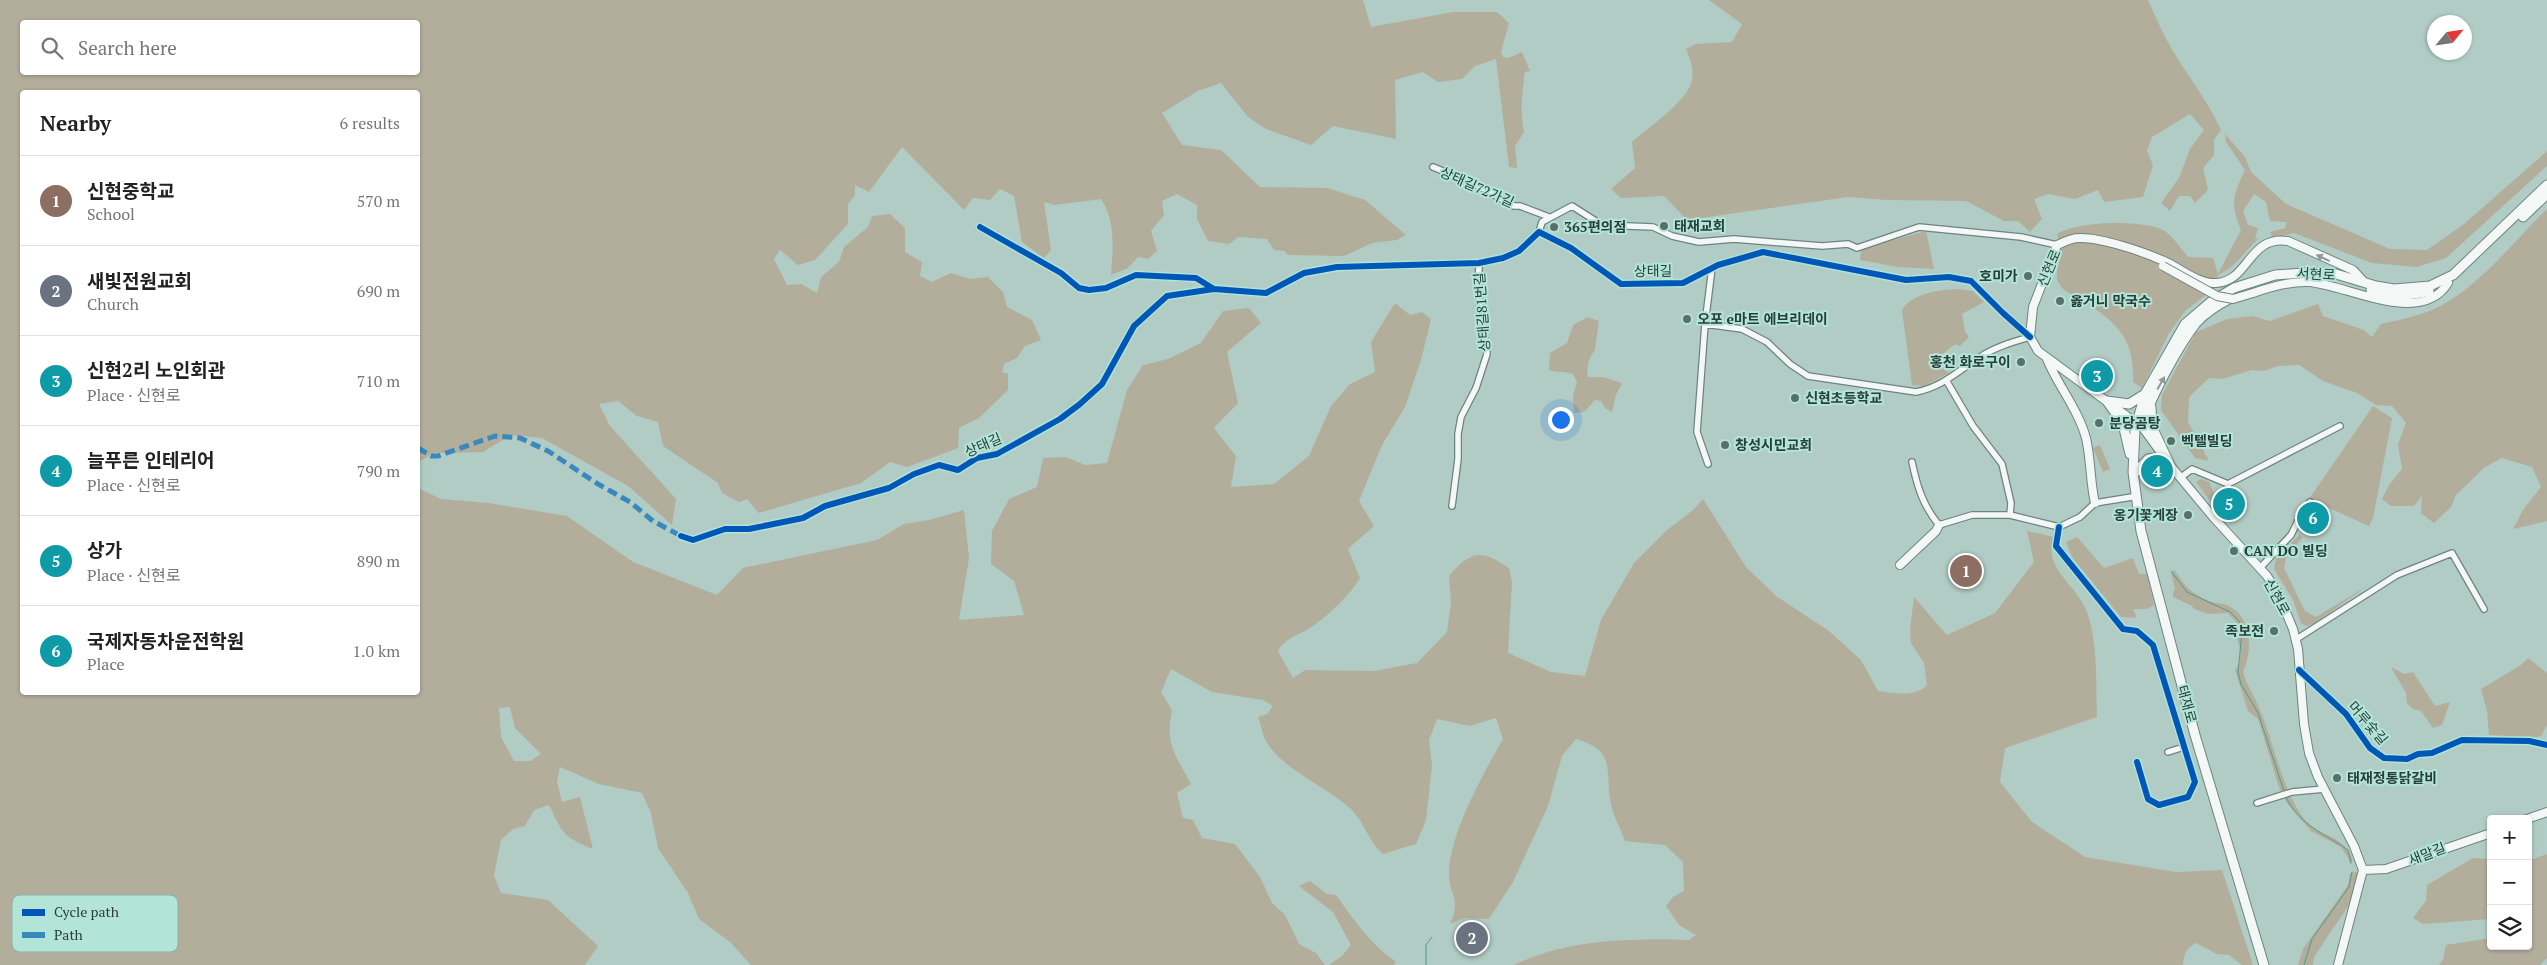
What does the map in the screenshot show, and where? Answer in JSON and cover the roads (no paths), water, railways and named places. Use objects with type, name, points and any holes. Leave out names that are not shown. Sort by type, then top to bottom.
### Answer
[{"type":"main road","name":"서현로","points":[[2137,439],[2139,425],[2149,396],[2177,334],[2185,324],[2212,301],[2234,288],[2263,278],[2289,273],[2336,274],[2388,288],[2430,286],[2453,275],[2547,185]]},
{"type":"main road","name":"서현로","points":[[2149,396],[2198,322],[2222,302],[2239,293],[2287,278],[2332,279],[2389,295],[2417,295],[2438,289],[2458,278],[2547,194]]},
{"type":"main road","name":"신현로","points":[[2363,870],[2354,846],[2324,788],[2309,752],[2295,640],[2278,593],[2260,568],[2180,478],[2139,425],[2038,351],[2030,337],[2033,307],[2057,245],[2079,238],[2105,242],[2155,257],[2212,283],[2230,279],[2257,249],[2267,242],[2279,240],[2288,242],[2353,270],[2364,282]]},
{"type":"main road","name":"신현로","points":[[2105,242],[2163,266],[2217,296],[2233,299],[2276,286],[2307,282],[2331,285],[2376,300],[2404,304],[2423,302],[2442,294],[2448,283]]},
{"type":"main road","points":[[2046,357],[2056,378],[2065,390],[2086,438],[2095,503]]},
{"type":"main road","points":[[2065,390],[2074,376]]},
{"type":"main road","points":[[2106,401],[2129,404],[2149,396],[2152,427],[2171,467]]},
{"type":"main road","points":[[2106,401],[2120,417],[2126,431],[2134,475],[2132,497],[2141,531]]},
{"type":"main road","name":"태재로","points":[[2137,439],[2134,475],[2141,531],[2195,735],[2264,965]]},
{"type":"main road","points":[[2134,475],[2148,459],[2157,458],[2171,467]]},
{"type":"main road","name":"태재로","points":[[2134,475],[2141,521],[2198,734],[2268,965]]},
{"type":"main road","points":[[1900,565],[1936,531],[1939,525]]},
{"type":"main road","points":[[2532,817],[2547,812]]},
{"type":"main road","name":"새말길","points":[[2363,870],[2386,869],[2487,834]]},
{"type":"main road","points":[[2338,965],[2363,870]]},
{"type":"street","name":"상태길72가길","points":[[1433,167],[1477,185],[1514,206],[1520,206],[1549,218]]},
{"type":"street","points":[[1539,232],[1542,222],[1572,206],[1602,225],[1653,227],[1672,236],[1699,242],[1734,239],[1822,246],[1848,244],[1857,248],[1919,227],[2021,237],[2057,245]]},
{"type":"street","name":"상태길","points":[[980,227],[1061,273],[1078,288],[1088,290],[1106,288],[1136,275],[1196,278],[1214,289]]},
{"type":"street","name":"상태길","points":[[681,536],[693,540],[725,529],[749,529],[804,518],[825,506],[889,488],[914,474],[939,465],[958,470],[977,458],[997,454],[1060,419],[1102,384],[1134,326],[1167,296],[1214,289],[1266,293],[1304,273],[1337,267],[1479,263],[1503,258],[1519,251],[1539,232],[1571,248],[1621,284],[1683,283],[1712,268],[1763,252],[1906,280],[1949,277],[1971,281],[2030,337]]},
{"type":"street","points":[[1755,254],[1756,242]]},
{"type":"street","name":"상태길81번길","points":[[1452,506],[1461,417],[1476,388],[1486,354],[1479,308],[1479,263]]},
{"type":"street","points":[[1708,464],[1697,432],[1705,324],[1712,268]]},
{"type":"street","points":[[1705,324],[1742,329],[1767,342],[1790,364],[1808,376],[1916,392],[1933,389],[1996,348],[2030,337]]},
{"type":"street","points":[[1946,380],[1973,426],[1992,448],[2002,464],[2011,504],[2010,515]]},
{"type":"street","points":[[2180,478],[2192,470],[2228,484],[2340,426]]},
{"type":"street","points":[[1912,462],[1917,486],[1929,514],[1939,525],[1972,515],[2010,515],[2059,526],[2080,516],[2095,503],[2132,497]]},
{"type":"street","points":[[2260,568],[2291,536],[2304,509],[2310,502]]},
{"type":"street","points":[[2059,526],[2056,546],[2123,629],[2137,631],[2153,645],[2195,782],[2188,797],[2159,805],[2148,799],[2137,762]]},
{"type":"street","points":[[2295,640],[2398,575],[2452,553],[2484,609]]},
{"type":"street","name":"머루숯길","points":[[2300,670],[2346,714],[2370,748],[2384,758],[2408,759],[2418,754],[2432,753],[2451,743],[2469,739],[2529,741],[2547,745]]},
{"type":"street","points":[[2168,752],[2184,747]]},
{"type":"street","points":[[2257,803],[2292,792],[2324,788]]},
{"type":"waterway","points":[[2171,571],[2187,592],[2230,612],[2239,621],[2242,632],[2238,672],[2241,684],[2258,713],[2284,791]]},
{"type":"waterway","points":[[2286,797],[2291,806],[2305,821],[2348,850],[2351,863]]},
{"type":"waterway","points":[[2304,965],[2312,939],[2349,887],[2352,872]]},
{"type":"waterway","points":[[1426,965],[1426,945],[1432,937]]},
{"type":"place","name":"태재교회","points":[[1664,226]]},
{"type":"place","name":"365편의점","points":[[1554,227]]},
{"type":"place","name":"호미가","points":[[2028,276]]},
{"type":"place","name":"옳거니 막국수","points":[[2060,301]]},
{"type":"place","name":"오포 e마트 에브리데이","points":[[1687,319]]},
{"type":"place","name":"홍천 화로구이","points":[[2021,362]]},
{"type":"place","name":"신현2리 노인회관","points":[[2097,376]]},
{"type":"place","name":"신현초등학교","points":[[1795,398]]},
{"type":"place","name":"분당곰탕","points":[[2099,423]]},
{"type":"place","name":"벡텔빌딩","points":[[2171,441]]},
{"type":"place","name":"창성시민교회","points":[[1725,445]]},
{"type":"place","name":"늘푸른 인테리어","points":[[2157,471]]},
{"type":"place","name":"상가","points":[[2229,504]]},
{"type":"place","name":"옹기꽃게장","points":[[2188,515]]},
{"type":"place","name":"국제자동차운전학원","points":[[2313,518]]},
{"type":"place","name":"CAN DO 빌딩","points":[[2234,551]]},
{"type":"place","name":"신현중학교","points":[[1966,571]]},
{"type":"place","name":"족보전","points":[[2274,631]]},
{"type":"place","name":"태재정통닭갈비","points":[[2337,778]]},
{"type":"place","name":"새빛전원교회","points":[[1472,938]]}]
